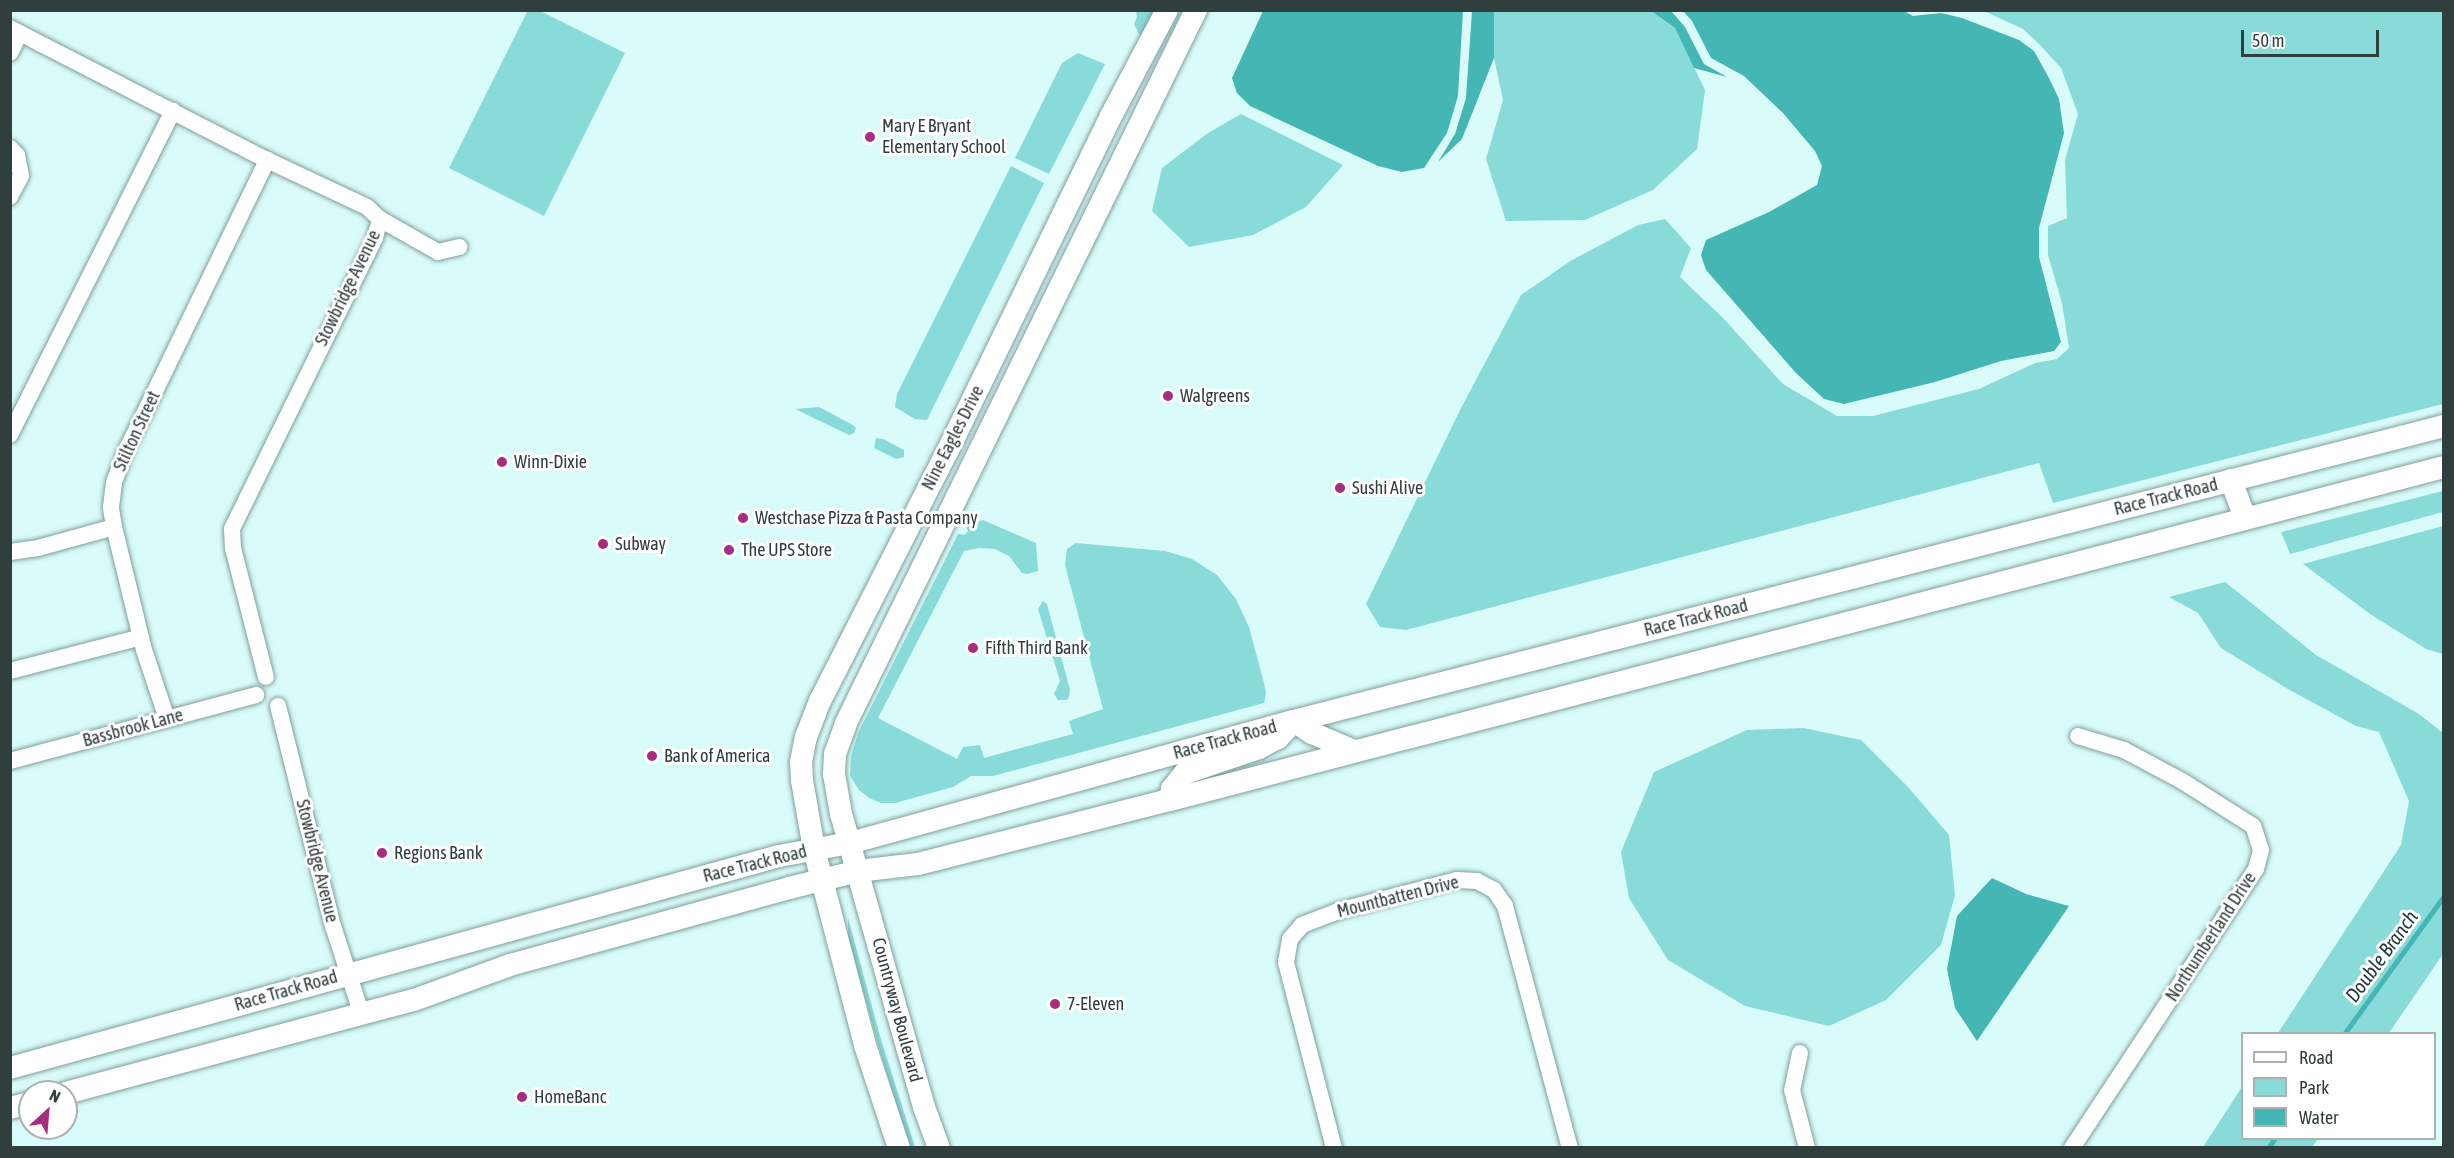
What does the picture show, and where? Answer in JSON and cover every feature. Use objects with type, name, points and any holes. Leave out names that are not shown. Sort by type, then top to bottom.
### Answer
[{"type":"main road","name":"Nine Eagles Drive","points":[[822,880],[806,812],[801,762],[814,714],[1167,10]]},
{"type":"main road","name":"Nine Eagles Drive","points":[[858,871],[834,774],[838,742],[1196,10]]},
{"type":"main road","points":[[1137,66],[1161,79]]},
{"type":"main road","name":"Race Track Road","points":[[10,1068],[779,856],[850,843],[1294,721],[2444,426]]},
{"type":"main road","name":"Race Track Road","points":[[78,1090],[363,1015],[414,1000],[510,965],[822,880],[858,871],[918,864],[1170,800],[2444,467]]},
{"type":"main road","points":[[2231,480],[2245,518]]},
{"type":"main road","points":[[1170,800],[1172,789],[1185,772],[1260,748],[1278,738],[1294,721],[1311,733],[1354,751]]},
{"type":"main road","name":"Countryway Boulevard","points":[[858,871],[924,1107],[939,1148]]},
{"type":"main road","name":"Countryway Boulevard","points":[[822,880],[865,1045],[899,1148]]},
{"type":"street","points":[[10,53],[15,30]]},
{"type":"street","name":"Stowbridge Avenue","points":[[15,30],[267,160],[367,207],[380,219],[375,237],[232,529],[233,548],[266,677]]},
{"type":"street","points":[[10,435],[173,111]]},
{"type":"street","points":[[10,148],[20,164],[21,176],[10,197]]},
{"type":"street","name":"Stilton Street","points":[[167,719],[141,637],[114,527],[111,507],[114,482],[125,453],[267,160]]},
{"type":"street","points":[[380,219],[438,252],[459,247]]},
{"type":"street","points":[[10,552],[38,548],[114,527]]},
{"type":"street","points":[[10,671],[141,637]]},
{"type":"street","name":"Bassbrook Lane","points":[[10,761],[256,695]]},
{"type":"street","name":"Stowbridge Avenue","points":[[278,706],[333,926],[363,1015]]},
{"type":"street","name":"Northumberland Drive","points":[[2072,1148],[2256,869],[2261,850],[2253,826],[2182,781],[2124,750],[2078,736]]},
{"type":"street","name":"Mountbatten Drive","points":[[1334,1148],[1286,962],[1290,939],[1302,925],[1338,911],[1457,880],[1477,881],[1494,890],[1505,906],[1570,1148]]},
{"type":"street","points":[[1800,1053],[1792,1090],[1807,1148]]},
{"type":"green space","points":[[528,10],[540,11],[625,53],[544,216],[449,168]]},
{"type":"green space","points":[[1136,11],[1156,11],[1141,38],[1134,24],[1137,17]]},
{"type":"green space","points":[[1494,11],[1651,11],[1675,28],[1705,90],[1697,149],[1653,190],[1585,220],[1506,221],[1486,159],[1503,100],[1494,58]]},
{"type":"green space","points":[[1984,11],[2443,11],[2443,404],[2053,503],[2039,463],[1406,630],[1380,627],[1366,604],[1460,410],[1521,295],[1572,260],[1638,225],[1665,219],[1691,248],[1680,277],[1723,318],[1783,384],[1837,416],[1873,416],[1979,389],[2035,363],[2057,359],[2069,348],[2062,303],[2048,255],[2048,226],[2067,218],[2065,160],[2078,114],[2061,68],[2023,29]]},
{"type":"green space","points":[[1078,53],[1105,64],[1049,174],[1015,158],[1062,63]]},
{"type":"green space","points":[[1241,114],[1343,165],[1306,207],[1253,235],[1189,247],[1152,211],[1162,168],[1208,133]]},
{"type":"green space","points":[[1011,166],[1044,183],[927,420],[915,419],[895,407],[897,394]]},
{"type":"green space","points":[[819,407],[853,425],[856,428],[854,433],[849,435],[795,409]]},
{"type":"green space","points":[[876,438],[883,439],[904,450],[904,457],[896,459],[874,448]]},
{"type":"green space","points":[[2443,491],[2443,512],[2290,554],[2281,532]]},
{"type":"green space","points":[[983,520],[1036,543],[1038,571],[1022,573],[1009,556],[995,549],[979,548],[964,551],[878,718],[957,759],[963,747],[980,745],[984,758],[1073,734],[1069,721],[1103,709],[1065,565],[1067,549],[1076,543],[1165,551],[1192,559],[1217,575],[1236,599],[1249,627],[1266,693],[1264,703],[993,776],[971,776],[953,787],[895,803],[881,803],[869,798],[859,790],[850,776],[851,756],[858,733],[958,534],[965,535],[968,531],[965,524]]},
{"type":"green space","points":[[2443,526],[2443,654],[2426,649],[2370,614],[2303,564]]},
{"type":"green space","points":[[2225,582],[2316,655],[2419,714],[2443,733],[2443,954],[2390,1032],[2279,1032],[2401,845],[2409,801],[2379,732],[2356,726],[2288,689],[2221,648],[2198,613],[2169,597]]},
{"type":"green space","points":[[1043,601],[1047,604],[1070,690],[1069,698],[1066,700],[1058,700],[1054,694],[1060,681],[1038,609]]},
{"type":"green space","points":[[1803,728],[1861,740],[1908,787],[1949,835],[1955,895],[1941,945],[1886,1000],[1829,1026],[1745,1006],[1668,960],[1629,898],[1621,852],[1654,772],[1747,730]]},
{"type":"green space","points":[[848,918],[880,1036],[915,1147],[911,1147],[905,1133],[878,1044],[848,936]]},
{"type":"green space","points":[[2241,1089],[2241,1140],[2317,1140],[2312,1147],[2203,1147]]},
{"type":"water","points":[[1263,11],[1463,11],[1458,96],[1447,133],[1424,168],[1402,172],[1378,166],[1250,106],[1237,93],[1232,78]]},
{"type":"water","points":[[1472,11],[1494,11],[1494,58],[1462,139],[1438,162],[1455,134],[1466,98]]},
{"type":"water","points":[[1651,11],[1671,11],[1685,27],[1704,64],[1727,77],[1694,68],[1675,28]]},
{"type":"water","points":[[1683,11],[1904,11],[1913,16],[1941,13],[1962,18],[2019,40],[2034,51],[2059,99],[2064,133],[2039,228],[2039,257],[2061,342],[2054,351],[2001,361],[1935,382],[1844,404],[1824,399],[1796,373],[1706,270],[1701,255],[1706,240],[1769,212],[1817,185],[1822,166],[1815,151],[1783,113],[1744,76],[1711,58],[1692,21]]},
{"type":"water","points":[[1992,878],[2026,894],[2069,906],[1977,1041],[1955,1008],[1947,969],[1957,916]]},
{"type":"waterway","name":"Double Branch","points":[[2345,1032],[2444,896]]},
{"type":"waterway","name":"Double Branch","points":[[2268,1148],[2274,1140]]},
{"type":"place","name":"Mary E Bryant Elementary School","points":[[870,137]]},
{"type":"place","name":"Walgreens","points":[[1168,396]]},
{"type":"place","name":"Winn-Dixie","points":[[502,462]]},
{"type":"place","name":"Sushi Alive","points":[[1340,488]]},
{"type":"place","name":"Westchase Pizza & Pasta Company","points":[[743,518]]},
{"type":"place","name":"Subway","points":[[603,544]]},
{"type":"place","name":"The UPS Store","points":[[729,550]]},
{"type":"place","name":"Fifth Third Bank","points":[[973,648]]},
{"type":"place","name":"Bank of America","points":[[652,756]]},
{"type":"place","name":"Regions Bank","points":[[382,853]]},
{"type":"place","name":"7-Eleven","points":[[1055,1004]]},
{"type":"place","name":"HomeBanc","points":[[522,1097]]}]
